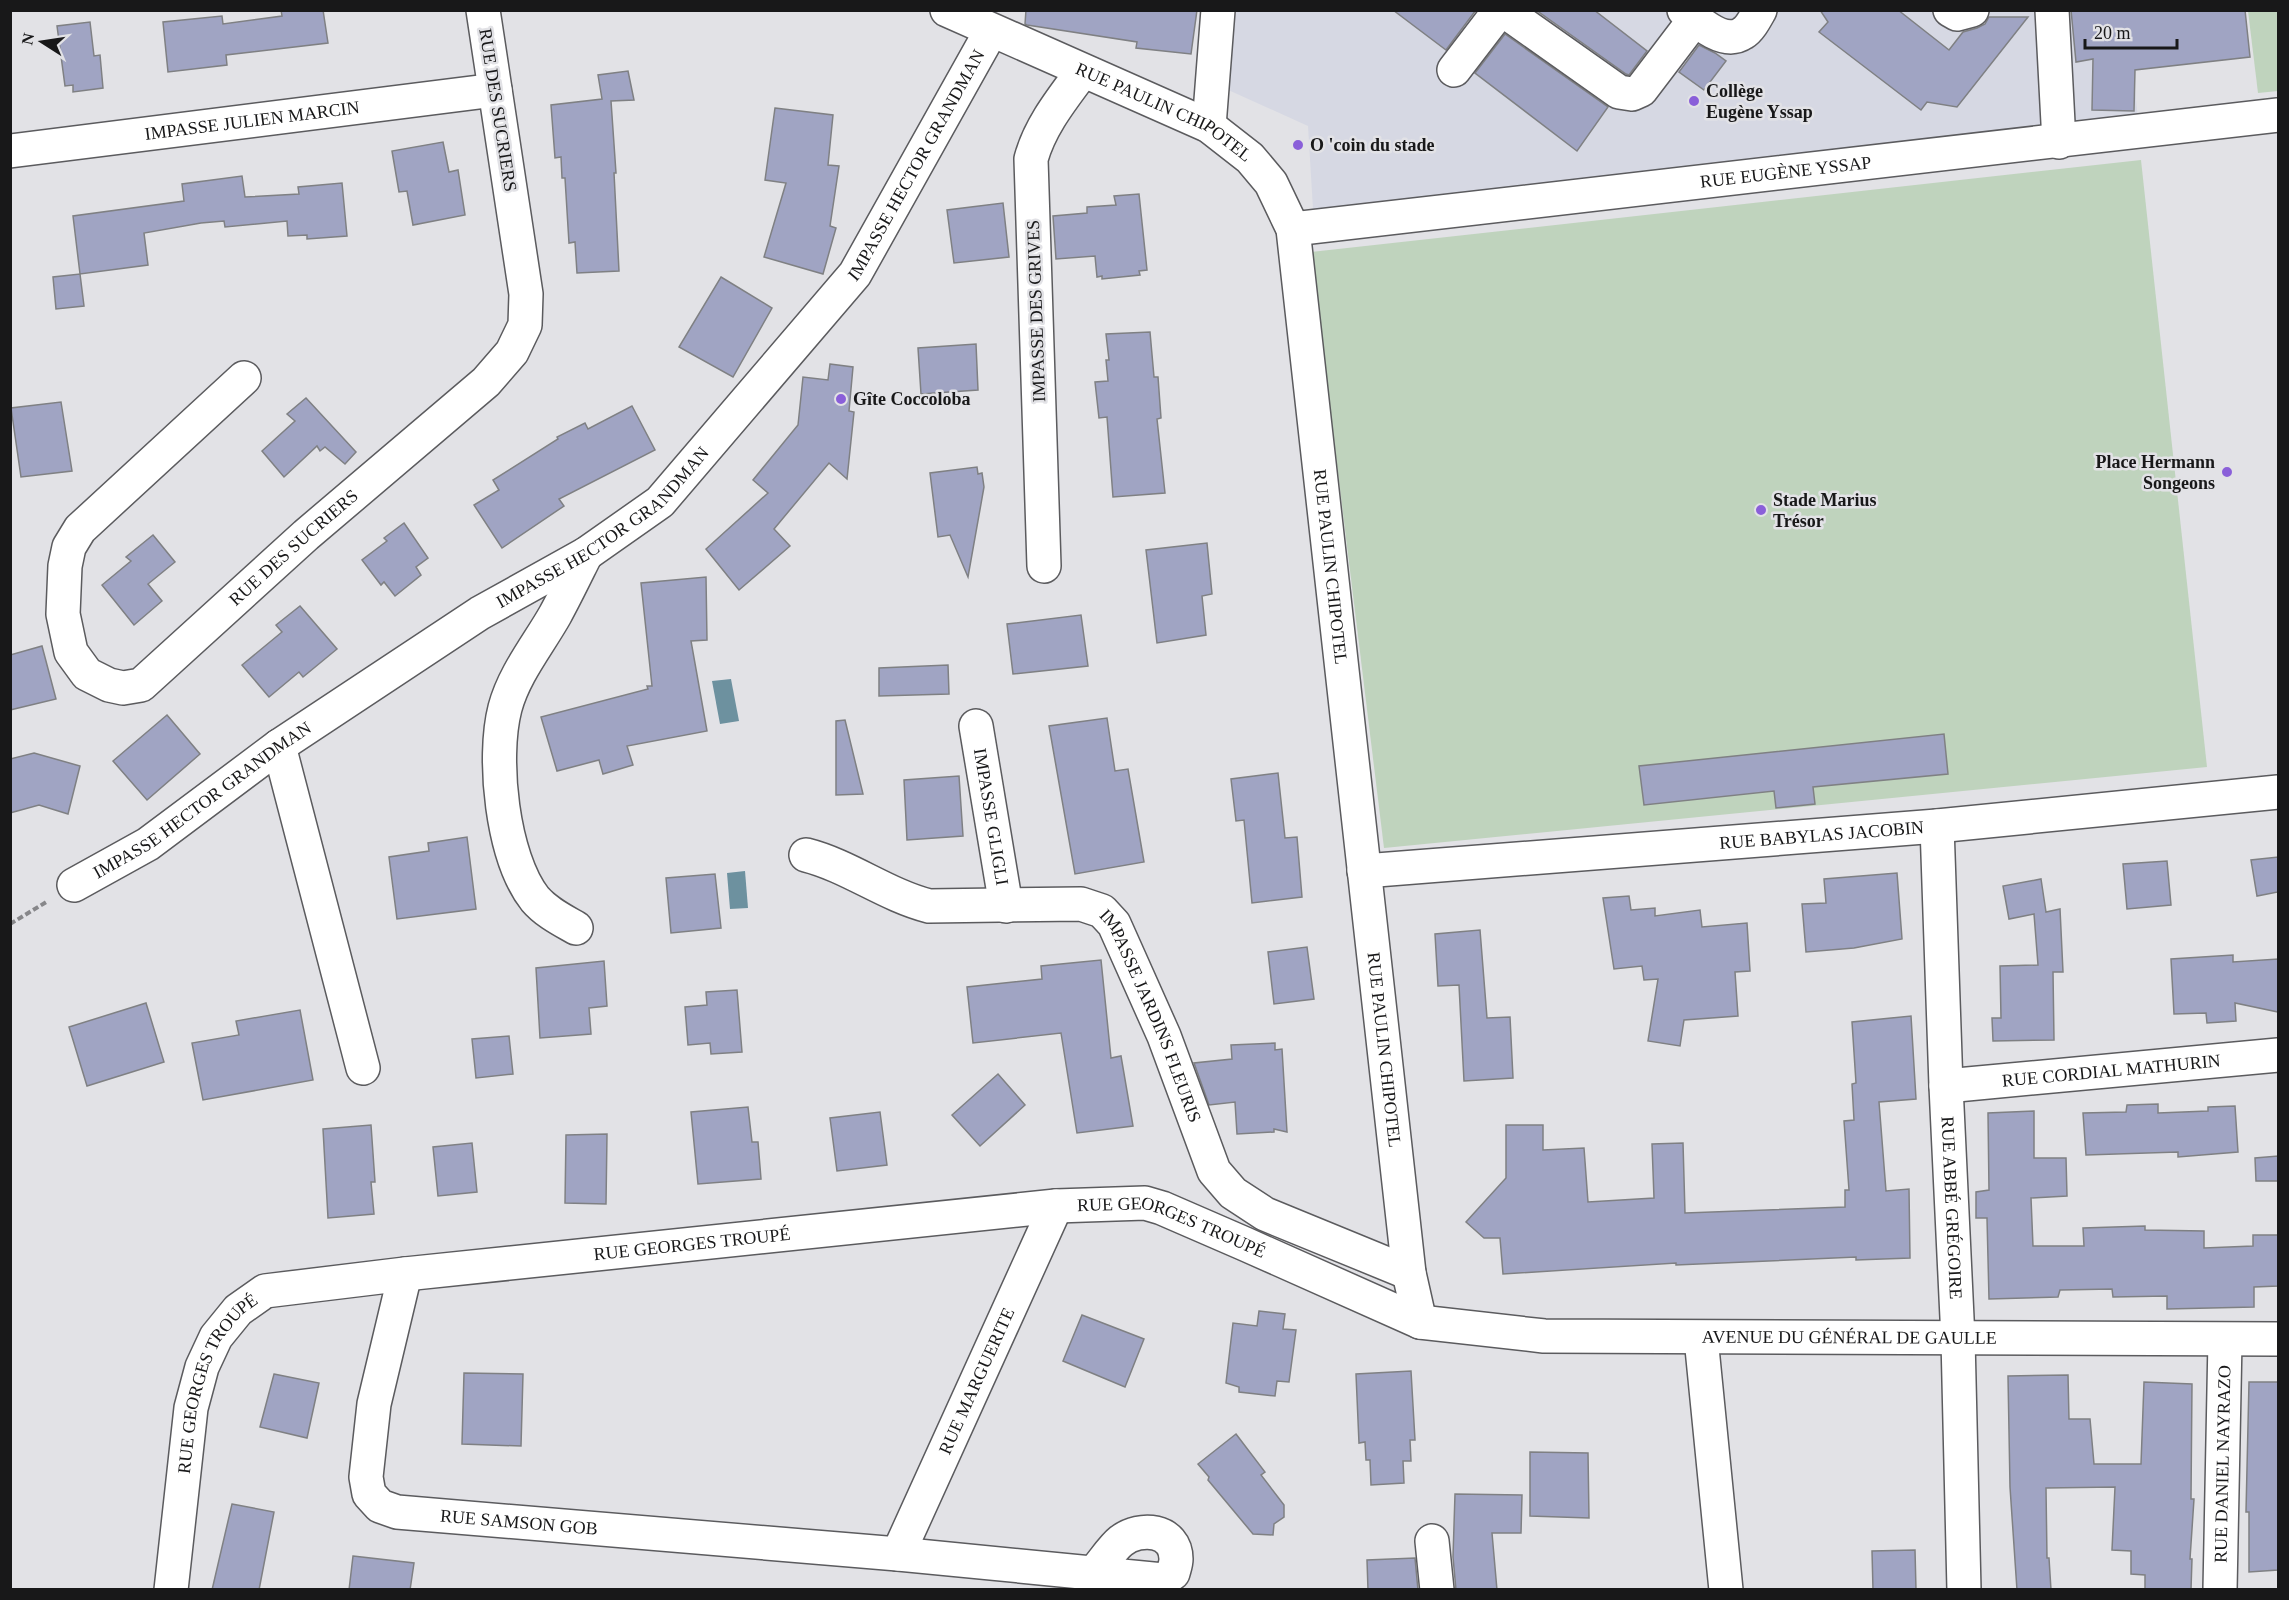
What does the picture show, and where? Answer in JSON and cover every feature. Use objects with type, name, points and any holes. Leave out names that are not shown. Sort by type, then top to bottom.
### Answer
[{"type":"street","name":"RUE DES SUCRIERS","points":[[244,378],[80,529],[69,547],[65,566],[63,614],[71,652],[87,674],[109,685],[123,688],[141,685],[306,535],[486,382],[512,352],[525,325],[526,294],[483,10]]},
{"type":"street","name":"RUE PAULIN CHIPOTEL","points":[[947,10],[1082,72],[1209,126],[1250,158],[1270,183],[1293,229],[1408,1273],[1420,1322]]},
{"type":"street","points":[[1209,126],[1218,10]]},
{"type":"street","points":[[1454,70],[1502,10],[1619,92],[1632,94],[1641,90],[1689,15],[1720,35],[1734,37],[1744,33],[1760,10]]},
{"type":"street","points":[[1950,10],[1957,14],[1972,10]]},
{"type":"street","points":[[2052,10],[2059,142]]},
{"type":"street","name":"IMPASSE HECTOR GRANDMAN","points":[[74,885],[148,844],[279,746],[480,613],[586,554],[660,502],[855,274],[991,31]]},
{"type":"street","name":"IMPASSE DES GRIVES","points":[[1044,566],[1030,159],[1035,142],[1045,124],[1082,72]]},
{"type":"street","name":"IMPASSE JULIEN MARCIN","points":[[10,151],[495,90]]},
{"type":"street","name":"RUE EUGÈNE YSSAP","points":[[1293,229],[2278,115]]},
{"type":"street","points":[[576,928],[555,916],[536,899],[522,876],[502,807],[500,761],[505,708],[522,669],[555,615],[586,554]]},
{"type":"street","name":"IMPASSE GLIGLI","points":[[976,726],[1006,906]]},
{"type":"street","points":[[279,746],[363,1068]]},
{"type":"street","name":"RUE BABYLAS JACOBIN","points":[[1364,871],[1937,826],[2278,792]]},
{"type":"street","name":"RUE ABBÉ GRÉGOIRE","points":[[1937,826],[1958,1339],[1964,1590]]},
{"type":"street","name":"IMPASSE JARDINS FLEURIS","points":[[806,855],[826,860],[908,901],[929,906],[1081,904],[1102,911],[1114,924],[1164,1036],[1214,1171],[1233,1193],[1265,1214],[1408,1273]]},
{"type":"street","name":"RUE CORDIAL MATHURIN","points":[[1946,1086],[2278,1055]]},
{"type":"street","name":"RUE GEORGES TROUPÉ","points":[[171,1590],[190,1408],[202,1367],[216,1337],[238,1310],[265,1291],[405,1274],[1056,1206],[1145,1203],[1162,1208],[1420,1322]]},
{"type":"street","name":"RUE MARGUERITE","points":[[898,1554],[1056,1206]]},
{"type":"street","name":"RUE SAMSON GOB","points":[[405,1274],[374,1404],[366,1477],[369,1494],[380,1506],[397,1512],[898,1554],[1093,1574]]},
{"type":"street","name":"AVENUE DU GÉNÉRAL DE GAULLE","points":[[1420,1322],[1544,1336],[2278,1340]]},
{"type":"street","points":[[1701,1338],[1726,1590]]},
{"type":"street","name":"RUE DANIEL NAYRAZO","points":[[2220,1590],[2225,1340]]},
{"type":"street","points":[[1432,1541],[1437,1590]]},
{"type":"path","points":[[10,924],[74,885]]},
{"type":"shaded area","name":"Collège Eugène Yssap","points":[[2126,10],[2138,118],[1313,209],[1308,126],[1215,84],[1223,11]]},
{"type":"green space","points":[[2248,11],[2278,11],[2278,91],[2258,93]]},
{"type":"green space","name":"Stade Marius Trésor","points":[[2141,160],[2207,767],[1384,848],[1311,252]]},
{"type":"water","points":[[731,679],[739,721],[720,724],[712,681]]},
{"type":"water","points":[[745,871],[748,908],[730,909],[727,873]]},
{"type":"building","points":[[281,10],[323,10],[328,43],[226,55],[227,65],[168,72],[163,22],[222,16],[223,24],[282,16]]},
{"type":"building","points":[[1026,10],[1197,10],[1191,54],[1136,48],[1137,42],[1027,25],[1025,24]]},
{"type":"building","points":[[1393,10],[1476,10],[1446,50]]},
{"type":"building","points":[[1536,10],[1594,10],[1647,51],[1629,75],[1626,74]]},
{"type":"building","points":[[1820,10],[1898,10],[1949,50],[1963,32],[1985,24],[1989,17],[2028,17],[1957,107],[1927,102],[1921,110],[1819,32],[1828,22]]},
{"type":"building","points":[[2071,10],[2245,10],[2250,57],[2135,70],[2134,111],[2092,110],[2093,59],[2076,62]]},
{"type":"building","points":[[90,22],[94,56],[100,55],[103,88],[73,92],[73,85],[65,86],[57,26]]},
{"type":"building","points":[[1505,34],[1608,107],[1577,151],[1475,73]]},
{"type":"building","points":[[1699,45],[1726,61],[1704,90],[1679,72]]},
{"type":"building","points":[[628,71],[634,100],[611,101],[619,271],[577,273],[575,242],[569,243],[565,178],[562,178],[561,157],[555,158],[551,105],[602,99],[598,75]]},
{"type":"building","points":[[775,108],[833,115],[828,165],[839,166],[830,226],[836,228],[823,274],[764,257],[786,183],[765,180]]},
{"type":"building","points":[[443,142],[449,172],[458,170],[465,215],[413,225],[407,191],[399,192],[392,151]]},
{"type":"building","points":[[242,176],[245,197],[299,194],[298,187],[342,183],[347,236],[307,239],[307,235],[288,236],[287,221],[225,227],[224,221],[201,223],[144,233],[148,265],[80,274],[73,216],[184,201],[182,184]]},
{"type":"building","points":[[1139,194],[1147,270],[1139,271],[1140,275],[1102,279],[1102,276],[1097,277],[1095,256],[1056,259],[1053,216],[1087,213],[1087,207],[1116,205],[1114,196]]},
{"type":"building","points":[[1003,203],[1009,257],[954,263],[947,210]]},
{"type":"building","points":[[80,274],[84,306],[56,309],[53,277]]},
{"type":"building","points":[[721,277],[772,308],[733,377],[679,347]]},
{"type":"building","points":[[1150,332],[1154,377],[1158,377],[1161,418],[1157,419],[1165,493],[1113,497],[1107,417],[1099,418],[1095,382],[1108,381],[1106,360],[1109,360],[1106,334]]},
{"type":"building","points":[[976,344],[978,390],[921,394],[918,348]]},
{"type":"building","points":[[830,364],[853,367],[849,411],[854,412],[847,479],[829,463],[774,529],[790,546],[739,590],[706,549],[768,493],[753,480],[798,425],[803,377],[828,380]]},
{"type":"building","points":[[306,398],[356,452],[345,464],[325,447],[320,451],[317,446],[284,477],[262,451],[295,421],[287,414]]},
{"type":"building","points":[[61,402],[72,471],[21,477],[11,408]]},
{"type":"building","points":[[632,406],[655,450],[559,499],[564,506],[502,548],[474,505],[499,490],[493,480],[558,439],[557,437],[585,423],[588,429]]},
{"type":"building","points":[[977,467],[978,474],[982,473],[984,487],[968,577],[950,535],[938,537],[930,473]]},
{"type":"building","points":[[404,523],[428,558],[416,567],[421,575],[395,596],[384,582],[381,585],[362,560],[387,541],[384,538]]},
{"type":"building","points":[[153,535],[175,562],[148,584],[162,601],[134,625],[102,585],[131,561],[126,557]]},
{"type":"building","points":[[1207,543],[1212,594],[1202,596],[1206,635],[1157,643],[1146,550]]},
{"type":"building","points":[[706,577],[707,640],[691,641],[707,731],[627,746],[633,765],[603,774],[599,760],[557,771],[541,717],[648,689],[647,686],[652,686],[641,583]]},
{"type":"building","points":[[300,606],[337,649],[303,677],[299,672],[269,697],[242,665],[282,632],[276,625]]},
{"type":"building","points":[[1081,615],[1088,666],[1013,674],[1007,624]]},
{"type":"building","points":[[42,646],[56,699],[10,710],[10,655]]},
{"type":"building","points":[[948,665],[949,694],[879,696],[879,668]]},
{"type":"building","points":[[167,715],[200,754],[147,800],[113,761]]},
{"type":"building","points":[[1107,718],[1115,771],[1128,769],[1144,862],[1075,874],[1049,726]]},
{"type":"building","points":[[845,720],[863,794],[836,795],[836,721]]},
{"type":"building","points":[[1944,734],[1948,774],[1813,787],[1815,804],[1776,808],[1774,791],[1644,805],[1639,766]]},
{"type":"building","points":[[34,753],[80,766],[68,814],[39,805],[10,813],[10,759]]},
{"type":"building","points":[[1278,773],[1285,838],[1297,837],[1302,897],[1252,903],[1244,820],[1236,821],[1231,779]]},
{"type":"building","points":[[959,776],[963,836],[907,840],[904,780]]},
{"type":"building","points":[[467,837],[476,909],[397,919],[389,857],[429,851],[428,843]]},
{"type":"building","points":[[2278,857],[2278,892],[2257,896],[2251,860]]},
{"type":"building","points":[[2167,861],[2171,905],[2127,909],[2123,864]]},
{"type":"building","points":[[1897,873],[1902,939],[1854,948],[1806,952],[1802,904],[1826,903],[1824,879]]},
{"type":"building","points":[[715,874],[721,928],[671,933],[666,878]]},
{"type":"building","points":[[2041,879],[2046,912],[2060,909],[2063,972],[2053,972],[2054,1040],[1993,1041],[1992,1018],[2001,1018],[2000,966],[2038,965],[2034,914],[2009,919],[2003,886]]},
{"type":"building","points":[[1629,896],[1631,910],[1655,908],[1655,916],[1700,910],[1702,927],[1747,923],[1750,971],[1735,972],[1738,1016],[1684,1020],[1680,1046],[1648,1041],[1658,979],[1644,980],[1642,966],[1614,969],[1603,898]]},
{"type":"building","points":[[1480,930],[1487,1018],[1510,1017],[1513,1078],[1464,1081],[1459,985],[1438,986],[1435,934]]},
{"type":"building","points":[[1307,947],[1314,999],[1274,1004],[1268,952]]},
{"type":"building","points":[[2233,955],[2233,962],[2278,959],[2278,1012],[2235,1003],[2236,1021],[2207,1023],[2206,1013],[2174,1014],[2171,959]]},
{"type":"building","points":[[1101,960],[1111,1058],[1121,1056],[1133,1126],[1077,1133],[1061,1033],[973,1043],[967,987],[1042,979],[1041,966]]},
{"type":"building","points":[[604,961],[607,1006],[589,1008],[591,1034],[540,1038],[536,968]]},
{"type":"building","points":[[737,990],[742,1052],[711,1054],[710,1043],[688,1045],[685,1007],[707,1005],[706,992]]},
{"type":"building","points":[[146,1003],[164,1062],[87,1086],[69,1027]]},
{"type":"building","points":[[300,1010],[313,1080],[203,1100],[192,1043],[239,1035],[236,1021]]},
{"type":"building","points":[[1911,1016],[1916,1099],[1879,1102],[1886,1191],[1909,1189],[1910,1258],[1856,1260],[1856,1257],[1676,1265],[1676,1263],[1503,1274],[1500,1238],[1484,1238],[1466,1222],[1506,1178],[1506,1125],[1543,1125],[1543,1150],[1584,1148],[1588,1202],[1654,1198],[1652,1144],[1683,1143],[1685,1213],[1845,1207],[1845,1190],[1849,1190],[1844,1121],[1854,1120],[1852,1084],[1856,1083],[1852,1022]]},
{"type":"building","points":[[509,1036],[513,1074],[476,1078],[472,1039]]},
{"type":"building","points":[[1275,1043],[1275,1050],[1282,1049],[1287,1132],[1274,1129],[1274,1132],[1237,1134],[1235,1102],[1209,1105],[1194,1063],[1232,1059],[1231,1045]]},
{"type":"building","points":[[998,1074],[1025,1105],[980,1146],[952,1115]]},
{"type":"building","points":[[2158,1104],[2158,1113],[2208,1111],[2208,1107],[2235,1106],[2238,1152],[2178,1157],[2178,1152],[2086,1155],[2083,1113],[2126,1112],[2127,1105]]},
{"type":"building","points":[[748,1107],[752,1142],[758,1142],[761,1179],[698,1184],[691,1112]]},
{"type":"building","points":[[2034,1111],[2034,1158],[2066,1158],[2067,1196],[2031,1198],[2033,1246],[2084,1246],[2083,1228],[2145,1226],[2145,1230],[2204,1231],[2204,1248],[2253,1246],[2253,1235],[2278,1235],[2278,1286],[2254,1287],[2254,1307],[2167,1309],[2167,1296],[2113,1297],[2112,1289],[2060,1290],[2058,1297],[1989,1299],[1987,1218],[1976,1218],[1976,1192],[1989,1190],[1988,1113]]},
{"type":"building","points":[[880,1112],[887,1165],[837,1171],[830,1118]]},
{"type":"building","points":[[371,1125],[375,1182],[371,1182],[374,1214],[328,1218],[323,1129]]},
{"type":"building","points":[[607,1134],[606,1204],[565,1203],[566,1135]]},
{"type":"building","points":[[472,1143],[477,1192],[438,1196],[433,1147]]},
{"type":"building","points":[[2278,1156],[2278,1181],[2256,1181],[2255,1158]]},
{"type":"building","points":[[1259,1311],[1285,1314],[1283,1329],[1296,1330],[1289,1382],[1277,1381],[1275,1396],[1239,1392],[1239,1387],[1226,1383],[1233,1323],[1257,1326]]},
{"type":"building","points":[[1082,1315],[1144,1339],[1125,1387],[1063,1361]]},
{"type":"building","points":[[1411,1371],[1415,1440],[1410,1440],[1411,1461],[1403,1461],[1404,1483],[1371,1485],[1370,1460],[1366,1460],[1365,1442],[1359,1443],[1356,1374]]},
{"type":"building","points":[[464,1373],[523,1374],[521,1446],[462,1444]]},
{"type":"building","points":[[274,1374],[319,1383],[307,1438],[260,1427]]},
{"type":"building","points":[[2068,1375],[2069,1419],[2090,1419],[2094,1464],[2141,1464],[2144,1382],[2192,1384],[2191,1499],[2194,1499],[2190,1559],[2192,1559],[2191,1590],[2145,1590],[2145,1575],[2131,1574],[2131,1551],[2112,1550],[2115,1487],[2046,1488],[2047,1558],[2049,1558],[2051,1590],[2017,1590],[2010,1487],[2008,1376]]},
{"type":"building","points":[[2249,1382],[2278,1382],[2278,1570],[2249,1572],[2249,1512],[2246,1512]]},
{"type":"building","points":[[1236,1434],[1265,1472],[1261,1475],[1284,1505],[1284,1517],[1274,1524],[1273,1535],[1253,1534],[1208,1480],[1209,1477],[1198,1464]]},
{"type":"building","points":[[1530,1452],[1588,1453],[1589,1518],[1530,1516]]},
{"type":"building","points":[[1455,1494],[1522,1495],[1521,1533],[1492,1533],[1497,1590],[1456,1590],[1453,1557]]},
{"type":"building","points":[[232,1504],[274,1512],[259,1590],[212,1590]]},
{"type":"building","points":[[1915,1550],[1916,1590],[1873,1590],[1872,1551]]},
{"type":"building","points":[[353,1556],[414,1563],[410,1590],[349,1590]]},
{"type":"building","points":[[1415,1558],[1418,1590],[1368,1590],[1367,1560]]},
{"type":"place","name":"Collège Eugène Yssap","points":[[1694,101]]},
{"type":"place","name":"O 'coin du stade","points":[[1298,145]]},
{"type":"place","name":"Gîte Coccoloba","points":[[841,399]]},
{"type":"place","name":"Place Hermann Songeons","points":[[2227,472]]},
{"type":"place","name":"Stade Marius Trésor","points":[[1761,510]]}]
